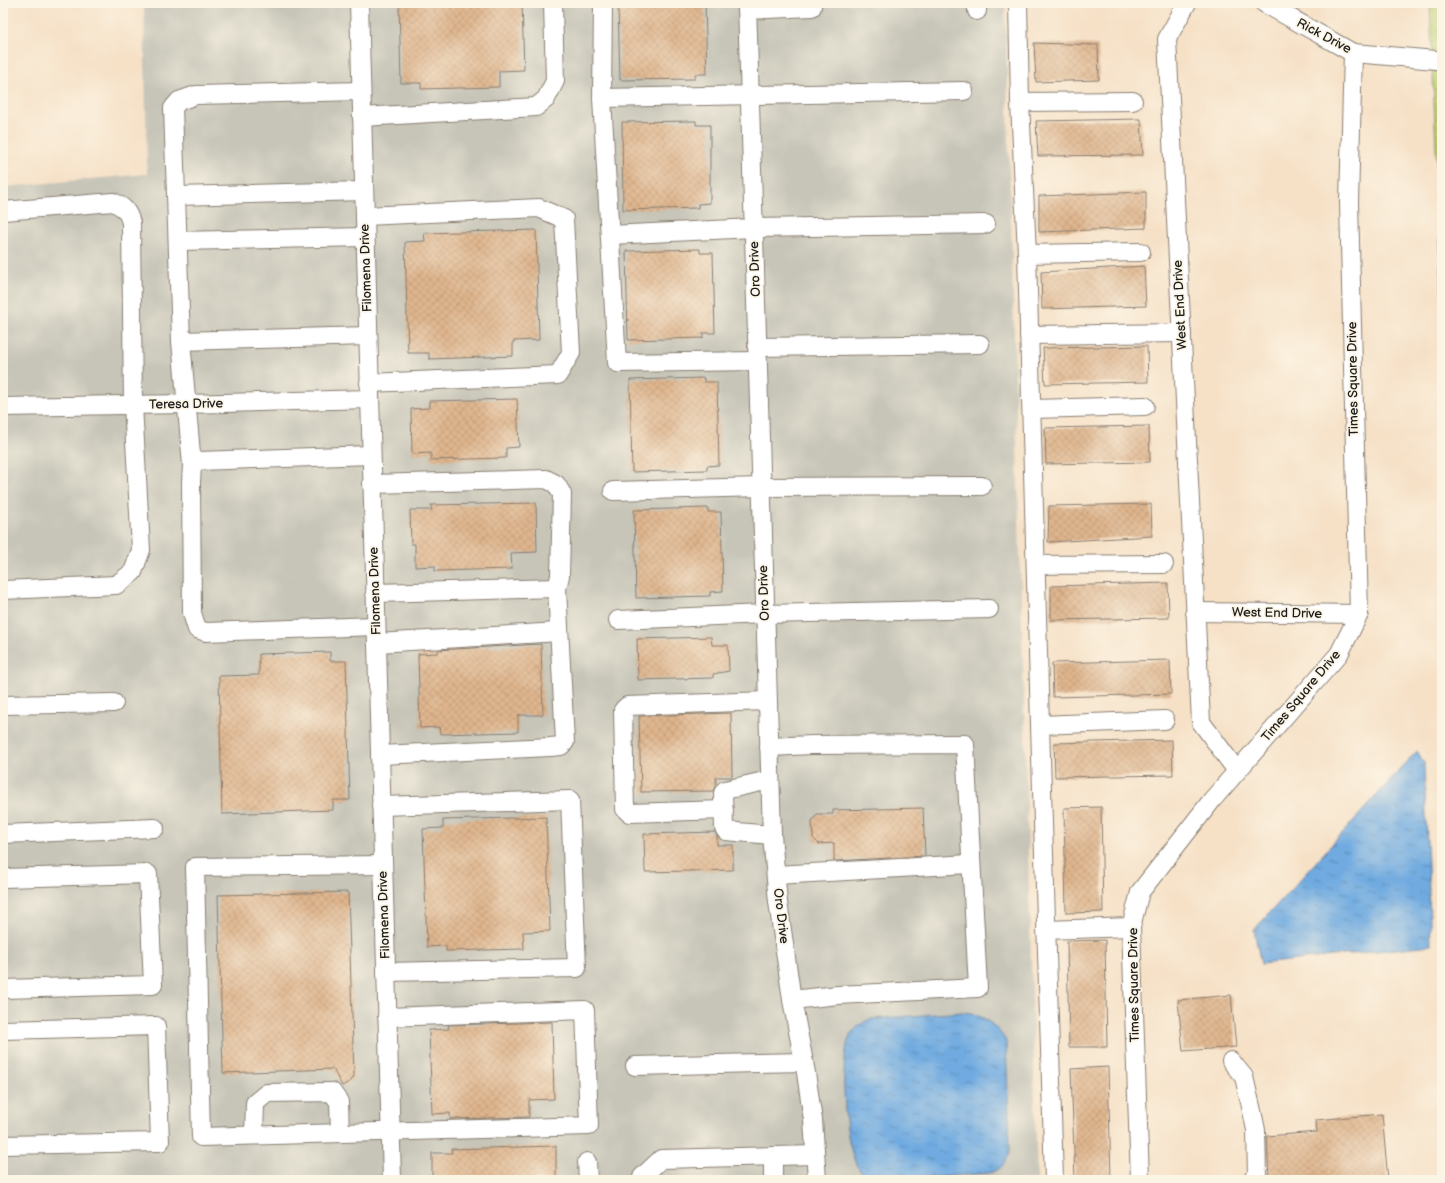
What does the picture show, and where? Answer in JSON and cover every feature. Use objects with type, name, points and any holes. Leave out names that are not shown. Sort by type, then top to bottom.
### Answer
[{"type":"street","name":"Filomena Drive","points":[[358,3],[392,1180]]},
{"type":"street","points":[[362,117],[536,107],[546,99],[555,81],[553,3]]},
{"type":"street","points":[[603,3],[602,98],[617,363],[757,354],[980,344]]},
{"type":"street","points":[[1018,3],[1020,102],[1030,335],[1054,1180]]},
{"type":"street","name":"West End Drive","points":[[1187,3],[1167,39],[1201,722],[1237,771]]},
{"type":"street","name":"Rick Drive","points":[[1264,3],[1353,53],[1436,60]]},
{"type":"street","points":[[747,6],[812,7]]},
{"type":"street","name":"Oro Drive","points":[[747,6],[769,780],[772,835],[792,1000],[804,1062],[812,1120],[817,1180]]},
{"type":"street","name":"Times Square Drive","points":[[1140,1180],[1130,927],[1140,892],[1237,771],[1339,654],[1359,614],[1349,202],[1353,53]]},
{"type":"street","points":[[361,91],[196,95],[179,101],[173,108],[181,341],[192,465],[190,482],[192,613],[197,629],[206,632],[376,634],[559,632]]},
{"type":"street","points":[[602,98],[964,91]]},
{"type":"street","points":[[1020,102],[1133,101]]},
{"type":"street","points":[[177,196],[364,190]]},
{"type":"street","points":[[3,210],[113,202],[123,207],[128,212],[131,223],[133,405],[141,550],[133,572],[116,585],[3,590]]},
{"type":"street","name":"Teresa Drive","points":[[3,406],[186,404],[369,391],[558,375],[571,353],[564,219],[539,208],[365,216]]},
{"type":"street","points":[[610,235],[754,228],[986,224]]},
{"type":"street","points":[[178,242],[365,236]]},
{"type":"street","points":[[1027,254],[1141,252]]},
{"type":"street","points":[[1030,335],[1182,333]]},
{"type":"street","points":[[181,341],[368,336]]},
{"type":"street","points":[[1032,409],[1145,406]]},
{"type":"street","points":[[192,465],[199,461],[371,455]]},
{"type":"street","points":[[372,484],[546,479],[556,484],[562,494],[560,576],[557,588],[566,737],[565,742],[561,746],[380,754]]},
{"type":"street","points":[[613,491],[761,487],[982,486]]},
{"type":"street","points":[[1036,565],[1164,564]]},
{"type":"street","points":[[375,593],[557,588]]},
{"type":"street","points":[[618,620],[765,614],[989,609]]},
{"type":"street","name":"West End Drive","points":[[1195,612],[1359,614]]},
{"type":"street","points":[[724,810],[629,813],[625,810],[623,710],[627,706],[767,701]]},
{"type":"street","points":[[3,705],[114,703]]},
{"type":"street","points":[[1040,725],[1165,720]]},
{"type":"street","points":[[769,747],[812,745],[965,744],[970,864],[978,988],[838,995],[792,1000]]},
{"type":"street","points":[[769,780],[725,790],[723,793],[724,828],[726,831],[772,835]]},
{"type":"street","points":[[381,806],[570,800],[577,968],[386,972]]},
{"type":"street","points":[[3,834],[154,828]]},
{"type":"street","points":[[776,875],[970,864]]},
{"type":"street","points":[[383,865],[195,868],[201,1137],[589,1126],[585,1010],[387,1017]]},
{"type":"street","points":[[3,878],[148,874],[153,985],[3,989]]},
{"type":"street","points":[[1046,930],[1130,927]]},
{"type":"street","points":[[3,1030],[156,1026],[160,1142],[3,1145]]},
{"type":"street","points":[[1231,1061],[1244,1077],[1256,1130],[1257,1176],[1252,1180]]},
{"type":"street","points":[[635,1066],[804,1062]]},
{"type":"street","points":[[254,1135],[255,1102],[267,1093],[332,1092],[339,1102],[340,1133]]},
{"type":"street","points":[[642,1177],[661,1159],[815,1155]]},
{"type":"street","points":[[773,1156],[774,1180]]},
{"type":"street","points":[[587,1162],[588,1180]]},
{"type":"shaded area","points":[[144,3],[1005,3],[1037,1180],[3,1180],[3,187],[147,174]]},
{"type":"green space","points":[[1430,3],[1442,3],[1442,291]]},
{"type":"water","points":[[1417,751],[1424,763],[1431,945],[1261,964],[1254,930]]},
{"type":"water","points":[[964,1012],[977,1015],[988,1021],[998,1030],[1006,1041],[1010,1150],[1007,1159],[1001,1167],[989,1173],[908,1178],[865,1175],[858,1167],[852,1153],[845,1112],[844,1070],[848,1041],[850,1037],[860,1025],[871,1019]]},
{"type":"building","points":[[399,3],[522,3],[524,70],[499,71],[499,87],[421,89],[421,83],[401,83]]},
{"type":"building","points":[[618,3],[705,3],[707,74],[695,74],[695,79],[620,80]]},
{"type":"building","points":[[1034,43],[1098,45],[1099,80],[1036,82]]},
{"type":"building","points":[[1141,119],[1143,155],[1038,156],[1036,121]]},
{"type":"building","points":[[696,121],[696,125],[710,125],[710,203],[698,204],[698,208],[623,210],[622,122]]},
{"type":"building","points":[[1146,192],[1146,228],[1039,232],[1039,196]]},
{"type":"building","points":[[536,230],[539,340],[513,341],[513,356],[429,359],[429,353],[408,353],[405,242],[425,241],[424,233]]},
{"type":"building","points":[[700,249],[700,253],[713,253],[715,333],[703,333],[703,338],[628,340],[626,251]]},
{"type":"building","points":[[1144,266],[1146,306],[1042,309],[1041,272]]},
{"type":"building","points":[[1147,346],[1148,382],[1045,384],[1043,348]]},
{"type":"building","points":[[704,378],[704,382],[717,382],[719,465],[707,466],[707,470],[632,472],[630,380]]},
{"type":"building","points":[[517,399],[519,447],[506,448],[506,458],[431,460],[431,453],[412,454],[411,409],[430,408],[429,401]]},
{"type":"building","points":[[1149,426],[1150,462],[1046,464],[1045,428]]},
{"type":"building","points":[[536,503],[537,552],[511,553],[512,569],[435,571],[435,566],[415,567],[415,544],[411,544],[410,510],[432,510],[431,505]]},
{"type":"building","points":[[1151,504],[1152,536],[1048,542],[1049,506]]},
{"type":"building","points":[[708,508],[708,512],[721,512],[723,591],[710,592],[710,596],[636,598],[634,510]]},
{"type":"building","points":[[1168,583],[1169,618],[1051,620],[1051,586]]},
{"type":"building","points":[[711,637],[712,645],[728,645],[729,671],[713,674],[713,678],[638,680],[637,639]]},
{"type":"building","points":[[541,644],[543,715],[518,715],[518,732],[440,734],[439,727],[420,728],[418,654],[438,653],[438,650]]},
{"type":"building","points":[[330,652],[330,661],[346,661],[350,800],[333,800],[333,810],[222,814],[219,676],[259,675],[259,654]]},
{"type":"building","points":[[1170,660],[1171,694],[1053,697],[1052,663]]},
{"type":"building","points":[[731,713],[732,777],[716,777],[716,784],[713,791],[641,792],[639,716]]},
{"type":"building","points":[[1172,740],[1173,775],[1055,777],[1054,743]]},
{"type":"building","points":[[1101,807],[1103,912],[1066,913],[1064,808]]},
{"type":"building","points":[[923,808],[925,856],[834,861],[834,843],[819,844],[813,838],[812,821],[817,814],[833,814],[833,810]]},
{"type":"building","points":[[546,817],[550,931],[523,932],[524,949],[446,951],[446,946],[427,947],[423,829],[443,828],[443,820]]},
{"type":"building","points":[[715,832],[717,836],[717,845],[733,845],[733,870],[645,872],[644,834]]},
{"type":"building","points":[[348,892],[354,1076],[351,1081],[342,1086],[333,1069],[223,1073],[218,895]]},
{"type":"building","points":[[1105,940],[1107,1047],[1069,1047],[1067,941]]},
{"type":"building","points":[[1231,995],[1236,1047],[1183,1051],[1178,1000]]},
{"type":"building","points":[[552,1022],[554,1099],[529,1100],[529,1117],[450,1119],[450,1113],[432,1114],[429,1030],[449,1029],[448,1025]]},
{"type":"building","points":[[1108,1067],[1111,1180],[1075,1180],[1071,1069]]},
{"type":"building","points":[[1382,1114],[1388,1180],[1269,1180],[1267,1136],[1317,1132],[1316,1120]]},
{"type":"building","points":[[556,1146],[556,1180],[432,1180],[432,1153],[452,1153],[451,1149]]}]
